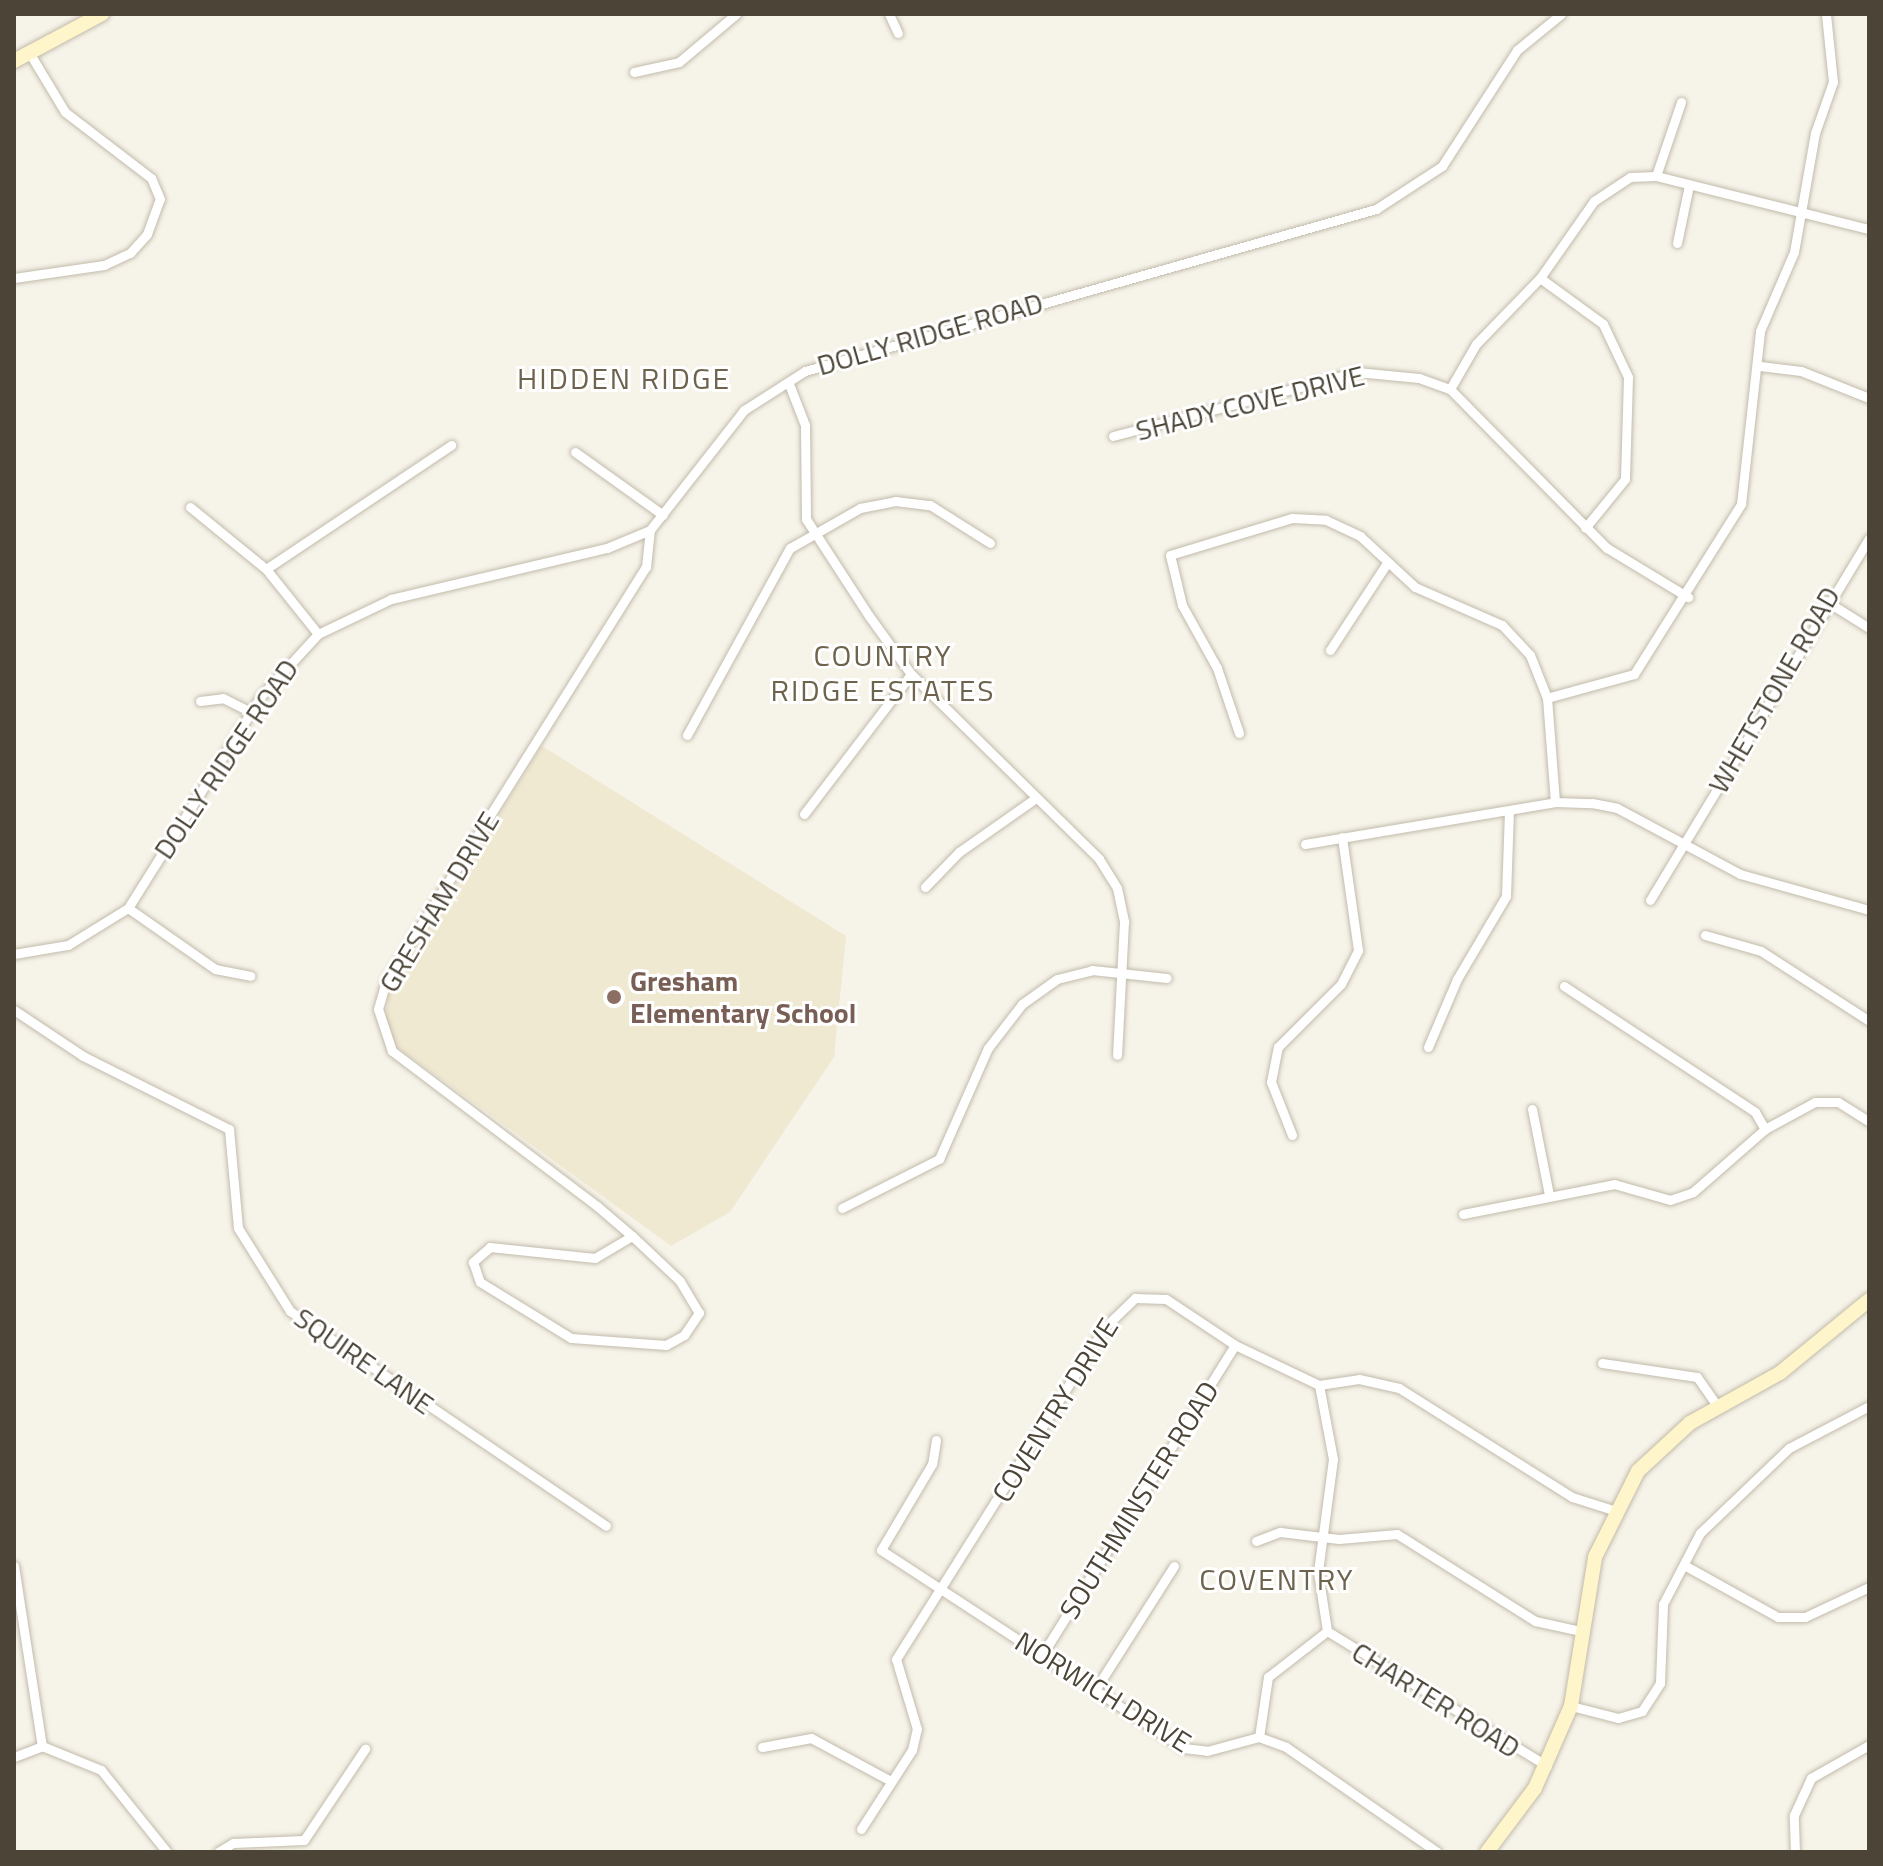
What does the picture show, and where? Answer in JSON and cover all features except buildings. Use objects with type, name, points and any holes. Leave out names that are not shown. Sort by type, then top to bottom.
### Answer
[{"type":"main road","points":[[14,61],[102,14]]},
{"type":"main road","points":[[1487,1852],[1547,1766],[1571,1706],[1580,1631],[1613,1510],[1657,1451],[1716,1404],[1780,1373],[1869,1300]]},
{"type":"street","points":[[634,72],[679,62],[736,14]]},
{"type":"street","points":[[889,14],[898,33]]},
{"type":"street","name":"DOLLY RIDGE ROAD","points":[[14,954],[68,945],[128,908],[285,662],[318,634],[391,599],[607,548],[650,530],[744,410],[835,361],[1376,209],[1442,166],[1517,50],[1561,14]]},
{"type":"street","points":[[1547,698],[1634,674],[1688,597],[1748,484],[1760,366],[1760,331],[1804,215],[1815,133],[1833,82],[1826,14]]},
{"type":"street","points":[[14,278],[104,265],[130,253],[147,234],[160,199],[151,178],[65,112],[30,54]]},
{"type":"street","points":[[1656,176],[1681,102]]},
{"type":"street","points":[[1688,597],[1585,528],[1450,389],[1485,333],[1540,278],[1604,191],[1630,177],[1656,176],[1869,229]]},
{"type":"street","points":[[1677,243],[1689,185]]},
{"type":"street","points":[[1540,278],[1603,324],[1628,377],[1625,479],[1585,528]]},
{"type":"street","points":[[1760,366],[1801,371],[1869,398]]},
{"type":"street","name":"SHADY COVE DRIVE","points":[[1113,436],[1357,372],[1390,372],[1450,389]]},
{"type":"street","points":[[789,384],[805,425],[802,502],[816,533],[911,674],[1033,800],[1099,859],[1117,888],[1124,922],[1117,1055]]},
{"type":"street","points":[[266,569],[451,445]]},
{"type":"street","points":[[575,452],[663,515]]},
{"type":"street","points":[[687,735],[771,574],[790,548],[860,508],[895,501],[930,505],[990,543]]},
{"type":"street","points":[[190,507],[266,569],[318,634]]},
{"type":"street","points":[[1239,733],[1217,668],[1182,605],[1170,555],[1292,518],[1326,520],[1360,536],[1415,587],[1502,625],[1530,655],[1547,698],[1555,802]]},
{"type":"street","name":"GRESHAM DRIVE","points":[[632,1236],[595,1258],[490,1247],[476,1255],[475,1273],[571,1338],[666,1345],[684,1335],[699,1313],[680,1281],[632,1236],[392,1051],[378,1009],[386,981],[646,567],[650,530]]},
{"type":"street","name":"WHETSTONE ROAD","points":[[1650,900],[1826,601],[1869,538]]},
{"type":"street","points":[[1330,650],[1387,563]]},
{"type":"street","points":[[1826,601],[1869,628]]},
{"type":"street","points":[[804,814],[911,674]]},
{"type":"street","points":[[200,701],[223,698],[251,712]]},
{"type":"street","points":[[925,887],[959,852],[1033,800]]},
{"type":"street","points":[[1305,844],[1555,802],[1617,808],[1740,874],[1869,910]]},
{"type":"street","points":[[1428,1047],[1457,979],[1506,896],[1509,812]]},
{"type":"street","points":[[1292,1135],[1271,1082],[1278,1047],[1341,984],[1358,950],[1342,837]]},
{"type":"street","points":[[128,908],[215,969],[250,976]]},
{"type":"street","points":[[1705,935],[1761,951],[1869,1021]]},
{"type":"street","points":[[842,1208],[939,1159],[959,1128],[974,1075],[1022,1004],[1069,974],[1119,972],[1167,978]]},
{"type":"street","points":[[1564,986],[1755,1112],[1765,1129]]},
{"type":"street","name":"SQUIRE LANE","points":[[14,1010],[83,1056],[229,1129],[238,1228],[290,1311],[606,1526]]},
{"type":"street","points":[[1463,1214],[1614,1184],[1670,1200],[1693,1192],[1765,1129],[1815,1102],[1838,1102],[1869,1121]]},
{"type":"street","points":[[1532,1109],[1549,1195]]},
{"type":"street","name":"COVENTRY DRIVE","points":[[861,1829],[891,1781],[917,1729],[896,1659],[1122,1304],[1166,1299],[1235,1345],[1319,1385]]},
{"type":"street","name":"SOUTHMINSTER ROAD","points":[[1042,1655],[1235,1345]]},
{"type":"street","points":[[1602,1363],[1697,1377],[1716,1404]]},
{"type":"street","points":[[1437,1852],[1286,1747],[1259,1737],[1268,1677],[1327,1631],[1318,1589],[1333,1459],[1319,1385],[1359,1379],[1399,1388],[1572,1497],[1613,1510]]},
{"type":"street","points":[[1571,1706],[1618,1718],[1652,1700],[1664,1657],[1663,1604],[1700,1533],[1789,1448],[1869,1406]]},
{"type":"street","name":"NORWICH DRIVE","points":[[936,1440],[932,1464],[881,1550],[940,1591],[1194,1751],[1259,1737]]},
{"type":"street","points":[[1256,1541],[1280,1532],[1325,1537],[1397,1534],[1535,1621],[1580,1631]]},
{"type":"street","points":[[1684,1565],[1778,1617],[1805,1617],[1869,1587]]},
{"type":"street","points":[[14,1566],[42,1746]]},
{"type":"street","points":[[1095,1690],[1174,1566]]},
{"type":"street","name":"CHARTER ROAD","points":[[1327,1631],[1547,1766]]},
{"type":"street","points":[[762,1747],[811,1738],[891,1781]]},
{"type":"street","points":[[1795,1852],[1794,1815],[1811,1778],[1869,1745]]},
{"type":"street","points":[[14,1757],[42,1746],[101,1770],[167,1852]]},
{"type":"street","points":[[218,1852],[233,1843],[304,1840],[365,1749]]},
{"type":"shaded area","name":"Gresham Elementary School","points":[[542,746],[846,936],[834,1057],[730,1212],[671,1246],[397,1047],[385,1021],[389,991]]},
{"type":"place","name":"Gresham Elementary School","points":[[614,997]]},
{"type":"district","name":"HIDDEN RIDGE","points":[[624,378]]},
{"type":"district","name":"COUNTRY RIDGE ESTATES","points":[[883,672]]},
{"type":"district","name":"COVENTRY","points":[[1277,1579]]}]
